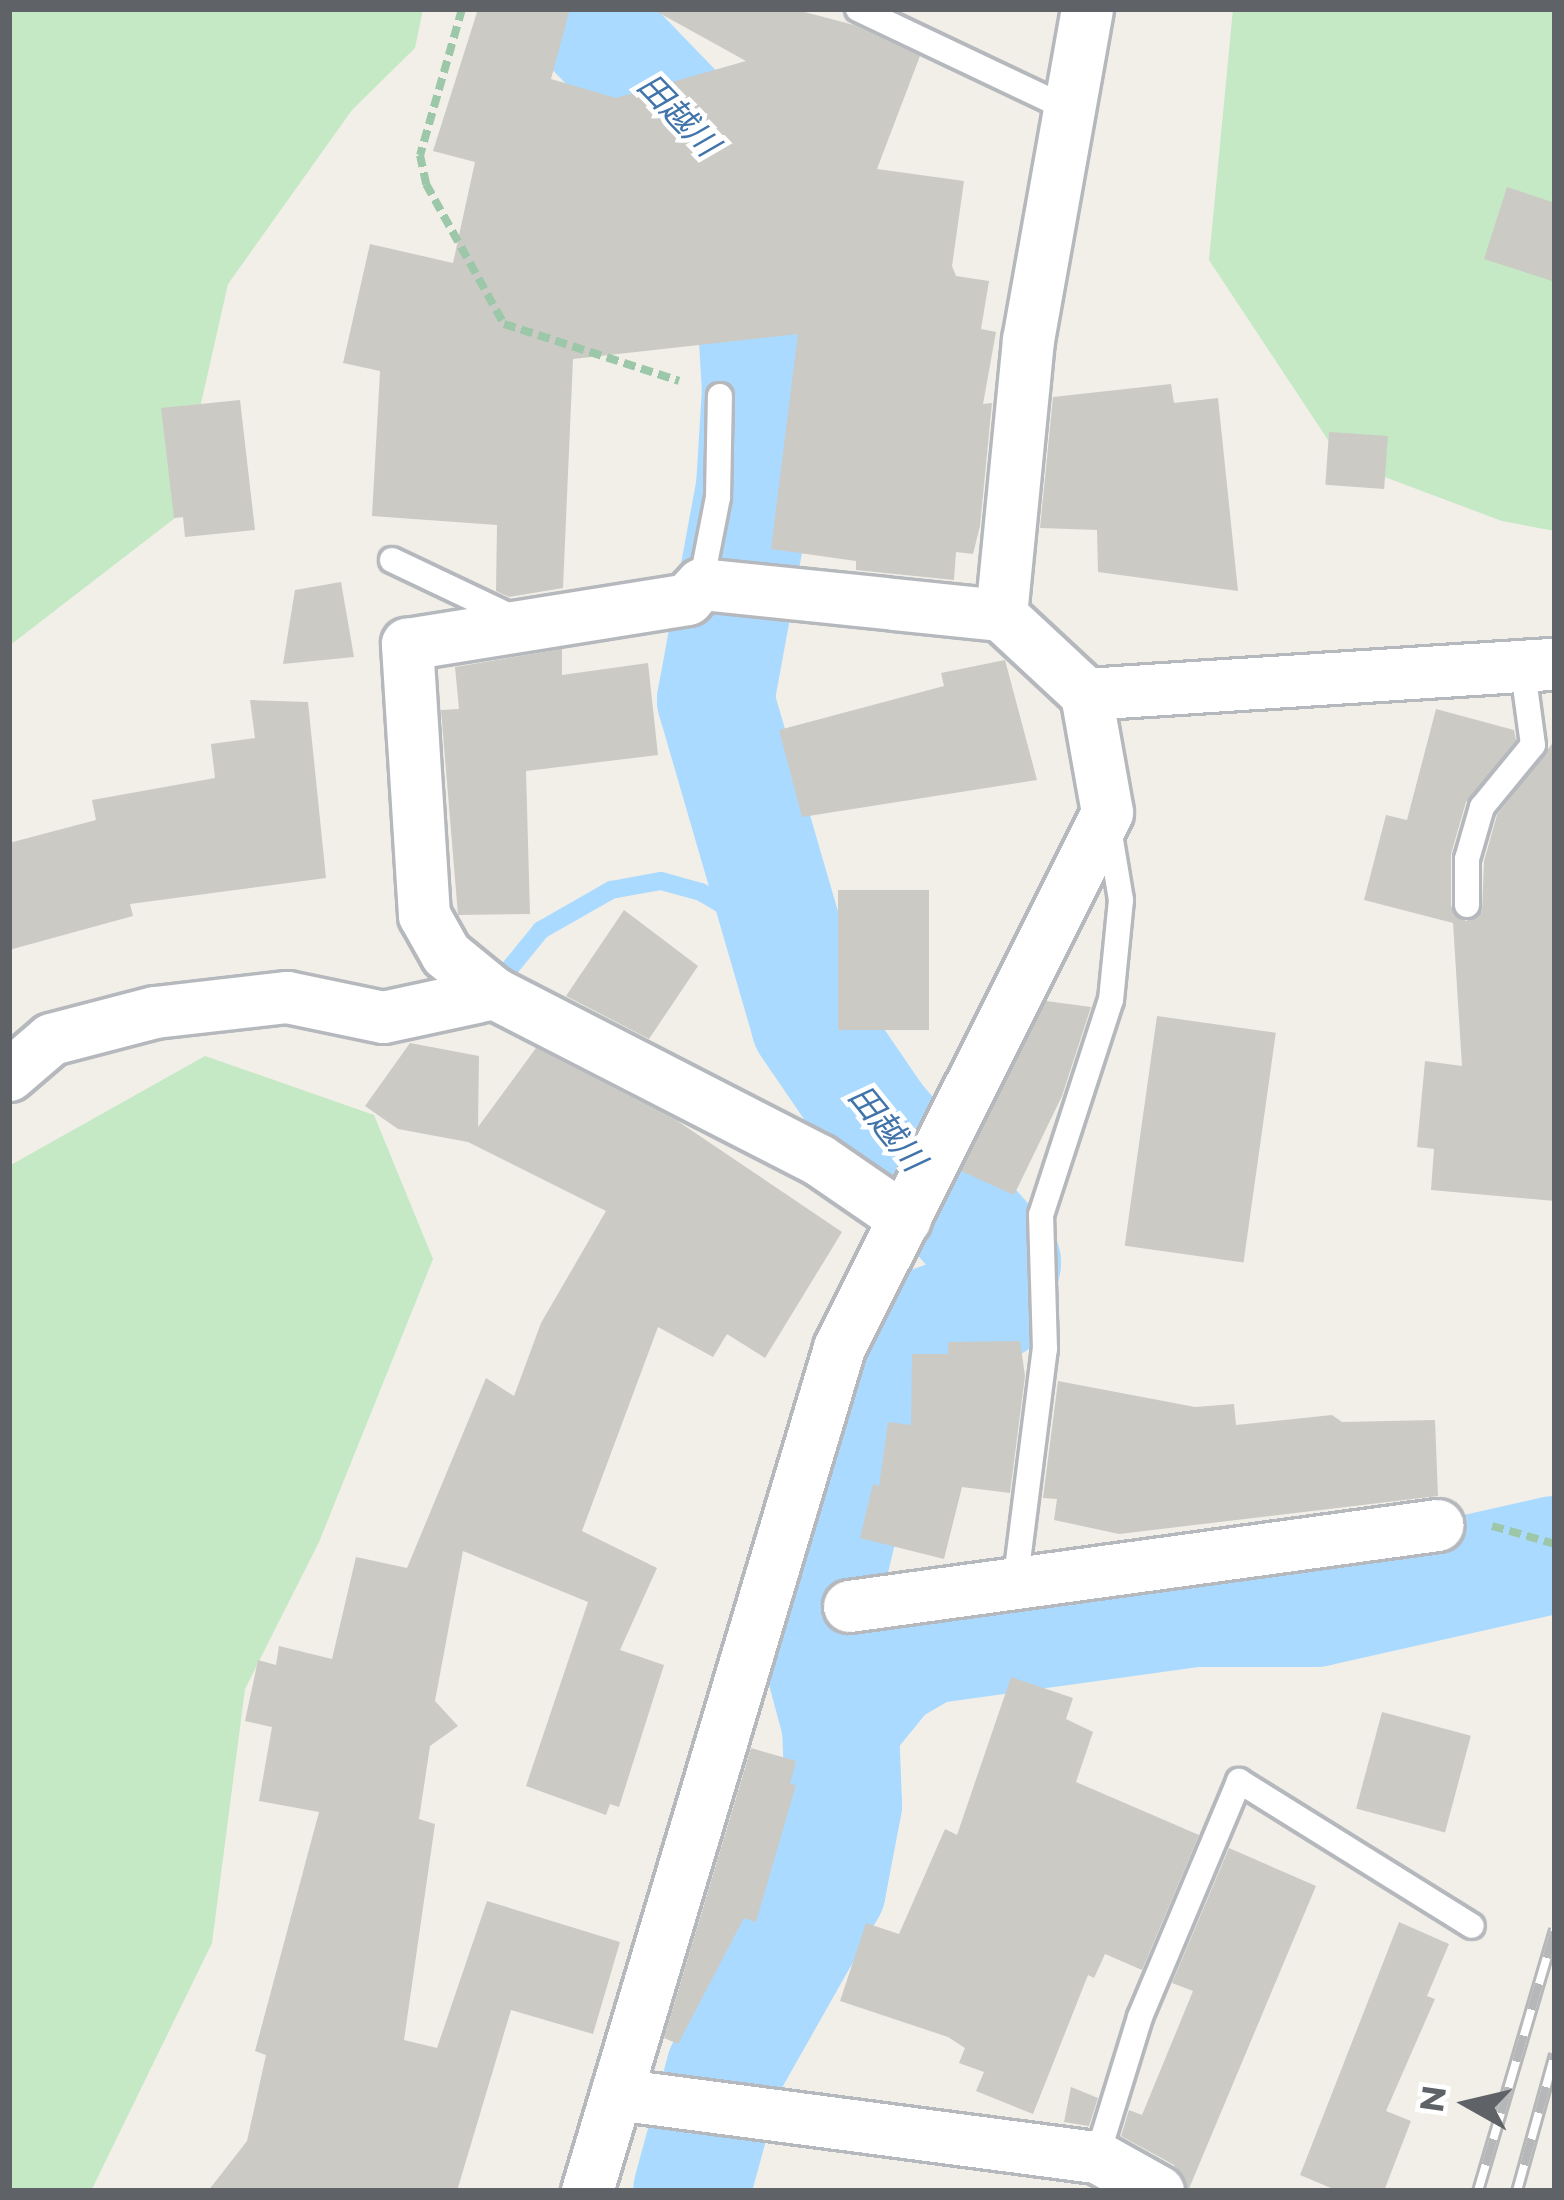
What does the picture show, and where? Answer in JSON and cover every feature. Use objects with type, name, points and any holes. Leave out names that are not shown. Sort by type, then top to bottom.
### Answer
[{"type":"street","points":[[1001,615],[1028,340],[1087,9]]},
{"type":"street","points":[[587,2191],[640,2098],[839,1348],[938,1155],[1107,812],[1087,694],[1001,615],[705,584],[687,599],[538,628],[407,644],[424,914],[446,954],[494,993],[819,1160],[908,1211]]},
{"type":"street","points":[[1087,694],[1538,664]]},
{"type":"street","points":[[9,1075],[51,1039],[155,1012],[287,997],[383,1017],[494,993]]},
{"type":"street","points":[[849,1606],[1460,1524]]},
{"type":"street","points":[[640,2098],[1097,2157],[1158,2191]]},
{"type":"lane","points":[[859,9],[1069,110]]},
{"type":"lane","points":[[705,584],[718,497],[720,396]]},
{"type":"lane","points":[[392,560],[538,628]]},
{"type":"lane","points":[[1468,905],[1468,859],[1482,807],[1533,745],[1538,664]]},
{"type":"lane","points":[[1015,1585],[1045,1349],[1041,1215],[1112,1000],[1121,900],[1107,812]]},
{"type":"lane","points":[[1097,2157],[1140,2017],[1240,1781],[1472,1926]]},
{"type":"path","points":[[462,9],[420,155],[426,184],[504,324],[720,396]]},
{"type":"path","points":[[1460,1524],[1555,1544]]},
{"type":"green space","points":[[9,9],[423,9],[415,48],[352,110],[228,284],[175,518],[9,646]]},
{"type":"green space","points":[[1233,9],[1555,9],[1555,531],[1502,521],[1342,461],[1209,260]]},
{"type":"green space","points":[[205,1056],[374,1115],[433,1259],[319,1542],[245,1689],[212,1943],[91,2191],[9,2191],[9,1166]]},
{"type":"building","points":[[478,9],[570,9],[551,79],[616,98],[746,61],[652,9],[793,9],[854,25],[920,56],[877,169],[964,181],[952,266],[956,276],[989,281],[981,329],[996,332],[983,404],[992,403],[980,526],[973,554],[956,552],[954,580],[856,570],[856,561],[771,549],[798,334],[573,359],[563,588],[509,597],[496,591],[497,525],[372,516],[380,371],[343,363],[370,244],[453,263],[475,162],[433,151]]},
{"type":"building","points":[[1507,187],[1555,203],[1555,282],[1484,259]]},
{"type":"building","points":[[1171,384],[1174,403],[1218,398],[1238,591],[1098,572],[1097,530],[1040,528],[1053,397]]},
{"type":"building","points":[[240,400],[255,530],[185,537],[183,517],[174,518],[161,408]]},
{"type":"building","points":[[1329,432],[1388,436],[1384,489],[1325,485]]},
{"type":"building","points":[[341,582],[354,657],[283,664],[295,590]]},
{"type":"building","points":[[562,649],[562,675],[648,663],[658,755],[526,771],[530,914],[458,915],[441,710],[459,709],[455,667]]},
{"type":"building","points":[[1005,660],[1037,780],[802,817],[779,730],[944,686],[941,673]]},
{"type":"building","points":[[250,700],[308,702],[326,878],[130,904],[133,916],[9,950],[9,843],[96,820],[92,800],[215,778],[211,744],[255,738]]},
{"type":"building","points":[[1436,709],[1514,730],[1516,740],[1466,802],[1451,854],[1451,906],[1466,921],[1482,912],[1484,861],[1497,815],[1555,740],[1555,1201],[1431,1190],[1434,1149],[1417,1147],[1425,1061],[1462,1066],[1453,923],[1364,900],[1386,815],[1407,820]]},
{"type":"building","points":[[838,890],[929,890],[929,1030],[838,1030]]},
{"type":"building","points":[[624,910],[698,966],[649,1039],[566,996]]},
{"type":"building","points":[[1046,1001],[1091,1007],[1062,1096],[1014,1195],[961,1171]]},
{"type":"building","points":[[1157,1016],[1276,1033],[1244,1262],[1125,1246]]},
{"type":"building","points":[[410,1043],[479,1056],[478,1127],[536,1048],[676,1120],[842,1232],[765,1358],[727,1334],[713,1357],[658,1327],[582,1531],[657,1568],[620,1650],[664,1665],[619,1807],[610,1804],[606,1815],[526,1786],[588,1602],[463,1551],[435,1701],[458,1726],[430,1746],[419,1819],[435,1824],[404,2040],[437,2048],[487,1901],[620,1942],[593,2034],[511,2010],[457,2191],[208,2191],[247,2141],[266,2055],[255,2051],[319,1812],[259,1801],[272,1727],[245,1721],[258,1660],[276,1665],[279,1646],[332,1659],[356,1557],[407,1568],[486,1378],[514,1396],[541,1323],[606,1211],[468,1142],[398,1129],[365,1106]]},
{"type":"building","points":[[1020,1341],[1025,1376],[1010,1493],[962,1487],[944,1559],[860,1538],[873,1484],[879,1486],[888,1422],[911,1425],[912,1354],[948,1354],[948,1342]]},
{"type":"building","points":[[1058,1381],[1195,1407],[1234,1404],[1236,1425],[1332,1415],[1342,1422],[1435,1420],[1438,1496],[1119,1534],[1054,1520],[1057,1499],[1043,1498]]},
{"type":"building","points":[[1011,1677],[1073,1698],[1066,1719],[1093,1732],[1076,1782],[1199,1835],[1142,1970],[1105,1954],[1094,1978],[1088,1975],[1033,2114],[976,2091],[984,2072],[959,2063],[965,2048],[948,2037],[840,2001],[866,1923],[899,1934],[945,1829],[957,1835]]},
{"type":"building","points":[[1382,1712],[1471,1736],[1445,1832],[1356,1809]]},
{"type":"building","points":[[751,1748],[796,1761],[790,1784],[796,1785],[756,1922],[744,1918],[678,2044],[664,2038]]},
{"type":"building","points":[[1229,1848],[1316,1886],[1188,2191],[1174,2165],[1121,2136],[1129,2110],[1142,2115],[1193,1991],[1172,1983]]},
{"type":"building","points":[[1399,1922],[1449,1944],[1427,1996],[1435,1999],[1386,2111],[1411,2121],[1384,2191],[1338,2191],[1300,2175]]},
{"type":"building","points":[[1071,2087],[1098,2098],[1089,2126],[1064,2122]]},
{"type":"waterway","name":"田越川","points":[[575,9],[724,163],[750,222],[760,389],[754,487],[715,699],[809,1023],[876,1121],[1002,1262],[994,1301],[883,1342],[814,1628],[840,1725],[843,1804],[827,1888],[724,2070],[691,2191]]},
{"type":"waterway","points":[[505,974],[541,930],[611,890],[661,881],[701,892],[787,943]]},
{"type":"waterway","points":[[840,1725],[886,1669],[927,1645],[1195,1608],[1315,1608],[1555,1554]]},
{"type":"railway","points":[[1478,2191],[1555,1929]]},
{"type":"railway","points":[[1517,2191],[1555,2054]]}]
